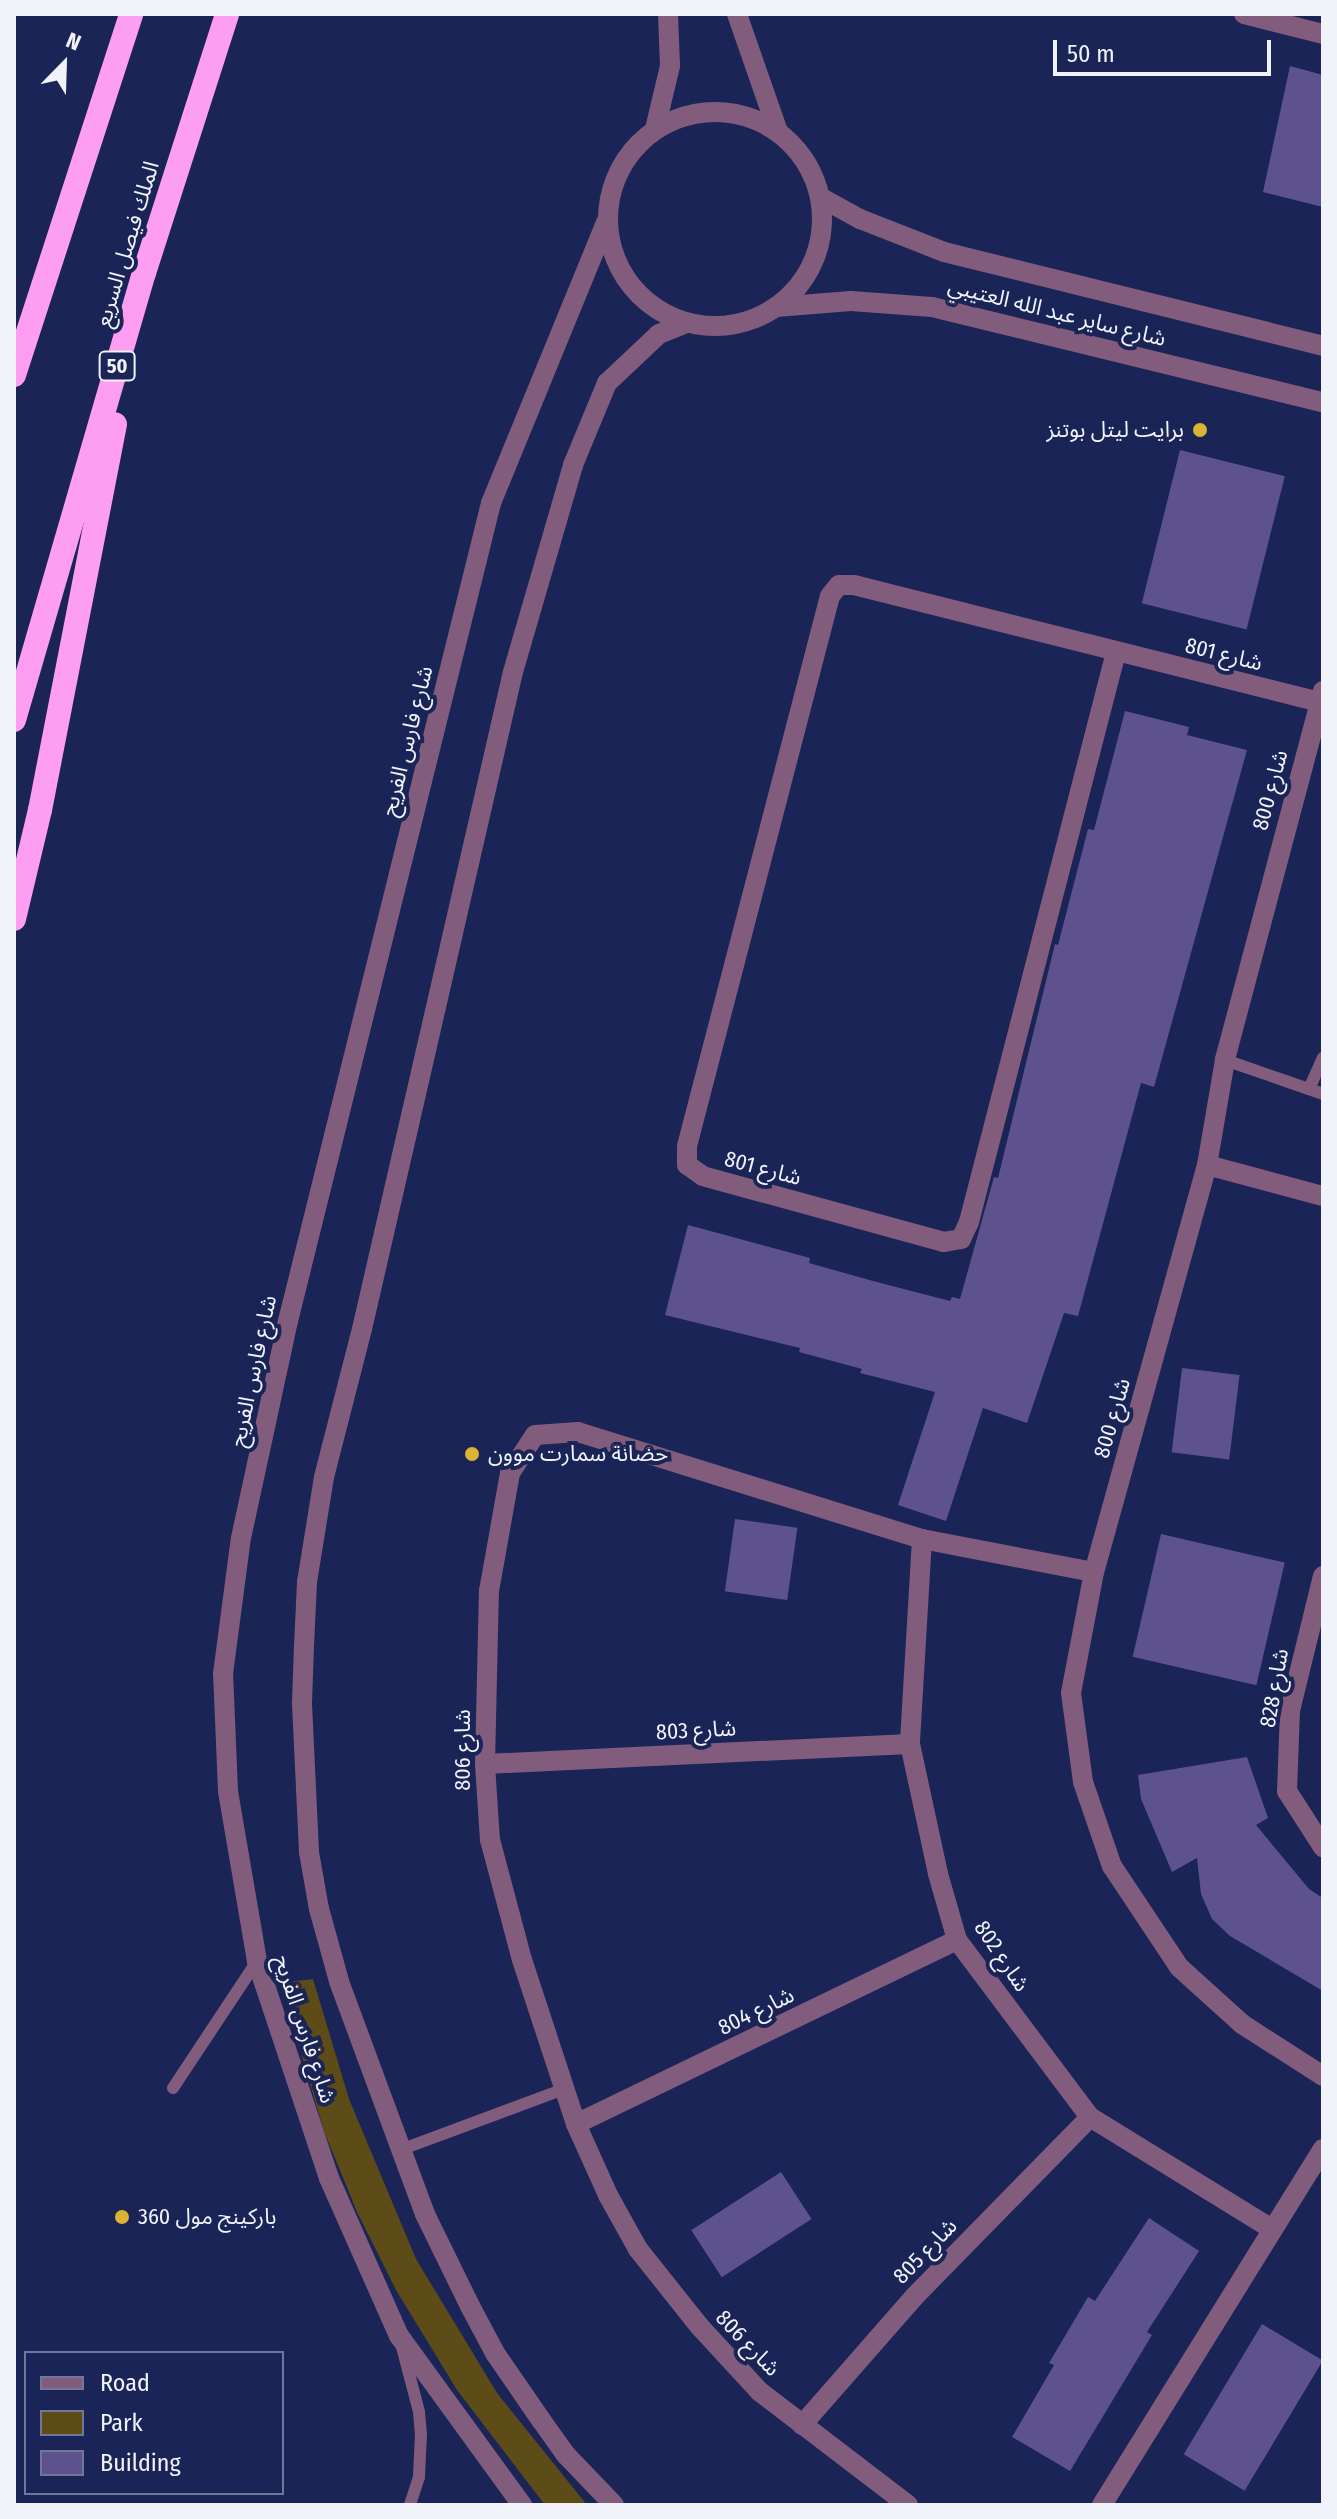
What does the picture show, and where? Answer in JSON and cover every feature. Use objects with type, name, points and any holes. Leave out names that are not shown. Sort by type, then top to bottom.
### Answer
[{"type":"highway","points":[[14,375],[131,14]]},
{"type":"highway","name":"الملك فيصل السريع","points":[[14,720],[144,273],[227,14]]},
{"type":"highway","points":[[14,919],[40,810],[144,273]]},
{"type":"street","points":[[655,129],[670,66],[668,14]]},
{"type":"street","points":[[737,14],[778,132]]},
{"type":"street","points":[[1244,14],[1323,34]]},
{"type":"street","points":[[717,111],[749,117],[778,132],[806,161],[820,197],[822,229],[815,259],[799,286],[776,307],[748,321],[717,327],[686,323],[655,309],[630,286],[613,256],[606,223],[612,186],[629,154],[655,129],[685,115],[717,111]]},
{"type":"street","name":"شارع ساير عبد الله العتيبي","points":[[820,197],[860,219],[944,252],[1323,346]]},
{"type":"street","name":"شارع فارس الفريح","points":[[522,2505],[399,2336],[329,2178],[257,1961],[228,1791],[223,1674],[241,1538],[288,1321],[491,503],[606,223]]},
{"type":"street","name":"شارع ساير عبد الله العتيبي","points":[[776,307],[851,301],[932,307],[1320,404]]},
{"type":"street","points":[[614,2505],[566,2455],[495,2353],[447,2262],[400,2150],[339,1981],[319,1909],[309,1852],[302,1703],[307,1582],[324,1477],[362,1329],[510,686],[573,465],[607,383],[659,334],[686,323]]},
{"type":"street","name":"شارع 801","points":[[1116,652],[969,1222],[961,1239],[944,1242],[703,1176],[687,1165],[687,1146],[830,596],[839,585],[854,585],[1321,701]]},
{"type":"street","name":"شارع 800","points":[[1321,701],[1225,1060],[1207,1165],[1094,1572],[1071,1693],[1083,1782],[1112,1866],[1179,1967],[1242,2024],[1323,2076]]},
{"type":"street","points":[[1207,1165],[1323,1196]]},
{"type":"street","name":"شارع 806","points":[[908,2505],[760,2392],[721,2351],[638,2249],[608,2195],[576,2124],[522,1960],[490,1840],[485,1764],[489,1591],[510,1473],[535,1435],[578,1432],[922,1539],[1094,1572]]},
{"type":"street","name":"شارع 802","points":[[922,1539],[910,1744],[938,1874],[957,1940],[1090,2117],[1272,2229]]},
{"type":"street","name":"شارع 828","points":[[1323,1576],[1290,1710],[1287,1791],[1323,1847]]},
{"type":"street","name":"شارع 803","points":[[485,1764],[910,1744]]},
{"type":"street","name":"شارع 804","points":[[576,2124],[957,1940]]},
{"type":"street","name":"شارع 805","points":[[802,2425],[914,2297],[1090,2117]]},
{"type":"street","points":[[1102,2505],[1323,2149]]},
{"type":"lane","points":[[1309,1089],[1323,1058]]},
{"type":"lane","points":[[1225,1060],[1323,1094]]},
{"type":"lane","points":[[173,2088],[257,1961]]},
{"type":"lane","points":[[400,2150],[564,2089]]},
{"type":"lane","points":[[399,2336],[419,2412],[421,2434],[419,2477],[410,2505]]},
{"type":"green space","points":[[313,1979],[349,2099],[416,2259],[497,2393],[587,2505],[545,2505],[457,2390],[396,2290],[357,2212],[324,2131],[280,1983]]},
{"type":"building","points":[[1290,66],[1323,75],[1323,207],[1263,192]]},
{"type":"building","points":[[1180,450],[1285,476],[1247,629],[1142,603]]},
{"type":"building","points":[[1125,711],[1189,727],[1187,735],[1247,750],[1154,1087],[1141,1083],[1078,1316],[1064,1313],[1027,1423],[983,1408],[946,1521],[898,1505],[935,1392],[860,1373],[862,1369],[799,1352],[800,1348],[665,1315],[688,1225],[810,1258],[809,1263],[873,1281],[950,1301],[952,1297],[960,1299],[994,1177],[998,1178],[1055,944],[1058,945],[1088,829],[1094,830]]},
{"type":"building","points":[[1182,1368],[1240,1375],[1229,1459],[1172,1452]]},
{"type":"building","points":[[735,1519],[797,1528],[787,1600],[725,1591]]},
{"type":"building","points":[[1161,1534],[1285,1563],[1256,1685],[1133,1657]]},
{"type":"building","points":[[1247,1757],[1268,1818],[1256,1825],[1309,1889],[1323,1898],[1323,1991],[1230,1936],[1212,1919],[1201,1894],[1197,1858],[1172,1872],[1141,1799],[1138,1775]]},
{"type":"building","points":[[781,2172],[811,2219],[722,2277],[691,2230]]},
{"type":"building","points":[[1149,2218],[1199,2251],[1147,2332],[1152,2335],[1070,2471],[1012,2437],[1054,2365],[1049,2363],[1088,2297],[1095,2301]]},
{"type":"building","points":[[1262,2324],[1323,2361],[1245,2491],[1184,2454]]},
{"type":"place","name":"برايت ليتل بوتنز","points":[[1200,430]]},
{"type":"place","name":"حضانة سمارت موون","points":[[472,1454]]},
{"type":"place","name":"باركينج مول 360","points":[[122,2217]]}]
